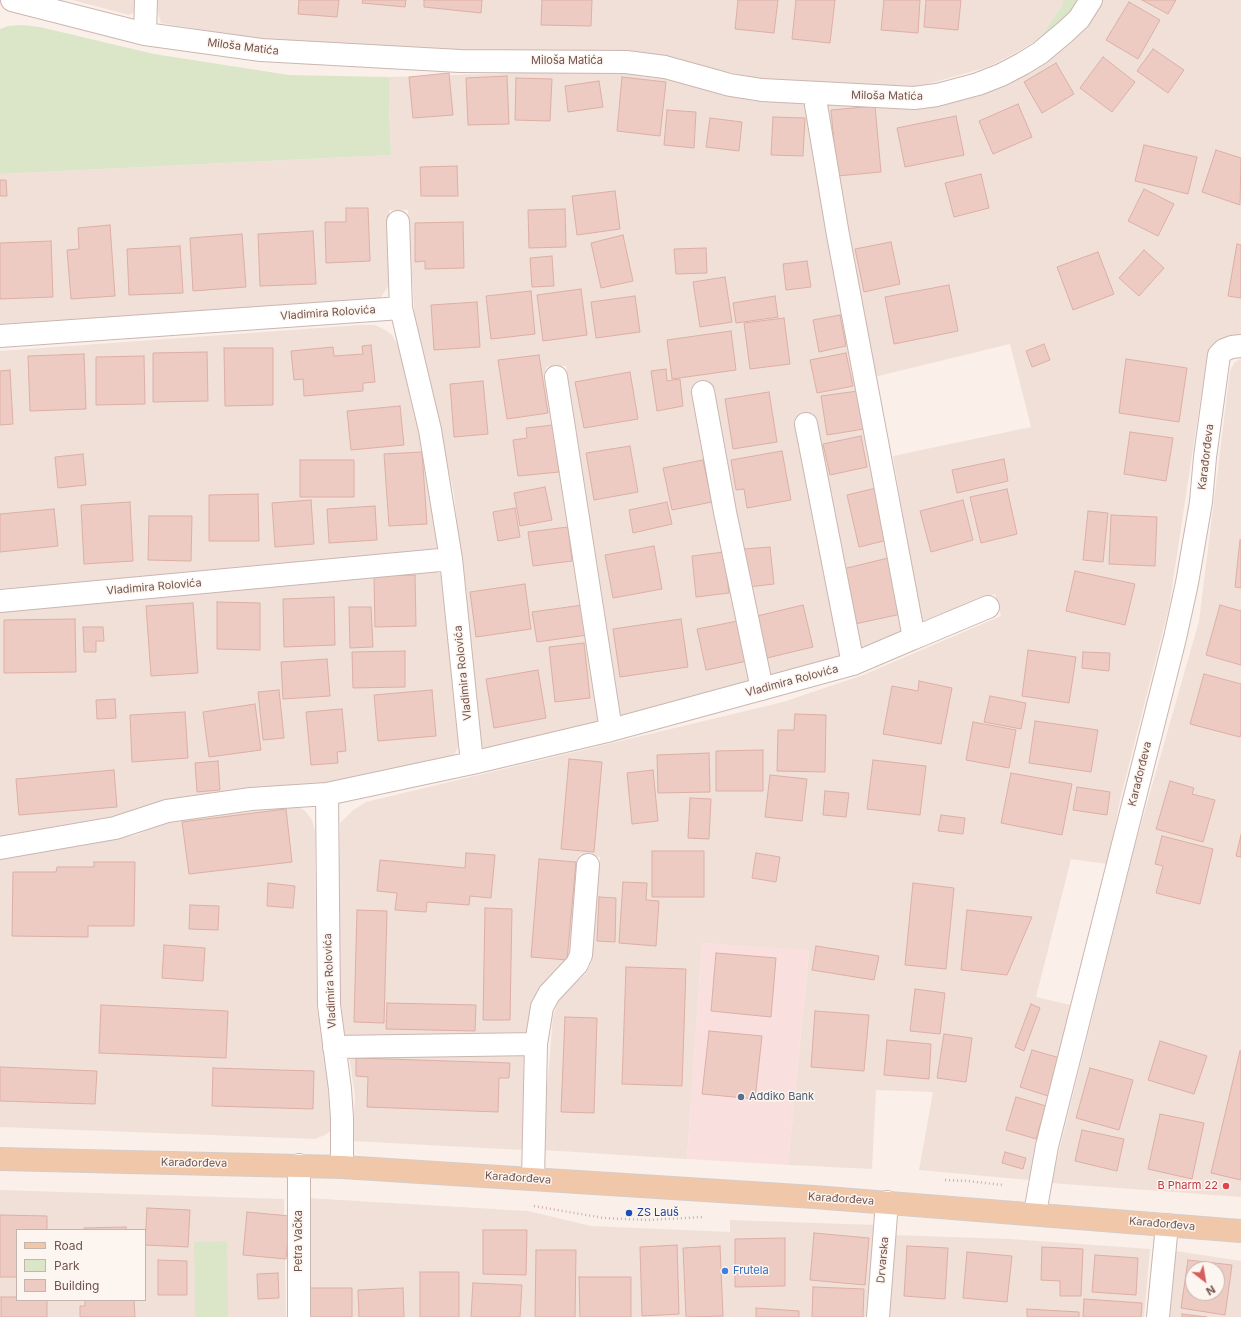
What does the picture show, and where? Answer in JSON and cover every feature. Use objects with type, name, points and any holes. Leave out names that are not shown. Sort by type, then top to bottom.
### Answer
[{"type":"main road","name":"Karađorđeva","points":[[0,1159],[342,1167],[533,1178],[887,1202],[1241,1230]]},
{"type":"street","name":"Miloša Matića","points":[[12,0],[145,34],[261,50],[460,61],[626,62],[665,67],[730,84],[762,90],[914,98],[937,95],[978,84],[1001,75],[1040,53],[1079,19],[1091,0]]},
{"type":"street","points":[[145,34],[146,0]]},
{"type":"street","points":[[814,93],[838,235],[914,638]]},
{"type":"street","points":[[398,222],[401,308]]},
{"type":"street","name":"Vladimira Rolovića","points":[[0,336],[401,308],[430,430],[451,559],[472,763]]},
{"type":"street","name":"Karađorđeva","points":[[1035,1213],[1047,1146],[1182,604],[1201,502],[1205,457],[1219,355],[1224,350],[1241,346]]},
{"type":"street","points":[[556,377],[611,730]]},
{"type":"street","points":[[703,392],[725,512],[762,689]]},
{"type":"street","name":"Vladimira Rolovića","points":[[0,848],[115,828],[167,811],[251,799],[327,794],[472,763],[611,730],[853,664],[806,424]]},
{"type":"street","name":"Vladimira Rolovića","points":[[0,602],[451,559]]},
{"type":"street","points":[[853,664],[988,607]]},
{"type":"street","name":"Vladimira Rolovića","points":[[327,794],[329,1005],[340,1089],[342,1118],[342,1167]]},
{"type":"street","points":[[533,1178],[536,1044],[542,1007],[549,994],[577,964],[581,955],[588,865]]},
{"type":"street","points":[[334,1047],[536,1044]]},
{"type":"street","name":"Petra Vačka","points":[[299,1165],[299,1317]]},
{"type":"street","name":"Drvarska","points":[[878,1317],[887,1202]]},
{"type":"street","points":[[1158,1317],[1167,1225]]},
{"type":"path","points":[[529,1205],[604,1218],[647,1220],[709,1217]]},
{"type":"shaded area","points":[[72,0],[137,0],[136,11],[129,15]]},
{"type":"shaded area","points":[[157,0],[1063,0],[1063,4],[1040,38],[1021,50],[988,67],[914,88],[775,82],[668,59],[510,54],[277,42],[161,23],[158,13]]},
{"type":"shaded area","points":[[1101,0],[1241,0],[1241,335],[1226,337],[1219,340],[1207,356],[1169,607],[1121,796],[1107,864],[1071,859],[1036,997],[1071,1005],[1029,1180],[919,1170],[933,1092],[876,1090],[872,1169],[788,1165],[809,951],[702,943],[687,1159],[542,1150],[553,1016],[559,999],[585,974],[591,964],[600,857],[580,855],[572,949],[528,1032],[347,1037],[340,1028],[336,1018],[340,823],[352,811],[366,802],[783,702],[863,675],[1001,616],[995,594],[920,622],[893,456],[1031,427],[1010,344],[874,377],[824,101],[974,95],[1018,79],[1061,48]]},
{"type":"shaded area","points":[[611,70],[672,77],[749,100],[804,102],[827,235],[907,632],[858,650],[810,414],[798,416],[842,658],[769,680],[710,382],[693,385],[751,682],[629,718],[618,713],[566,366],[546,367],[601,720],[597,726],[481,751],[454,494],[415,324],[408,210],[389,210],[390,284],[381,297],[374,302],[0,324],[0,174],[391,155],[389,77]]},
{"type":"shaded area","points":[[375,325],[385,330],[392,335],[398,346],[418,423],[440,543],[438,552],[0,589],[0,351]]},
{"type":"shaded area","points":[[1241,358],[1241,1197],[1051,1183],[1134,849],[1199,621],[1230,371],[1234,363]]},
{"type":"shaded area","points":[[434,570],[444,576],[461,739],[456,752],[449,758],[341,782],[211,796],[111,819],[0,837],[0,612]]},
{"type":"shaded area","points":[[286,804],[298,806],[306,812],[312,820],[315,831],[317,1008],[326,1057],[331,1131],[315,1139],[0,1127],[0,859],[136,835],[165,822]]},
{"type":"shaded area","points":[[702,943],[809,950],[788,1165],[687,1159]]},
{"type":"shaded area","points":[[526,1053],[522,1150],[352,1141],[355,1096],[349,1056]]},
{"type":"shaded area","points":[[0,1190],[284,1199],[286,1317],[0,1317]]},
{"type":"shaded area","points":[[307,1198],[528,1211],[591,1226],[730,1232],[730,1220],[876,1225],[867,1317],[308,1317]]},
{"type":"shaded area","points":[[893,1235],[1011,1239],[1150,1249],[1144,1317],[886,1317]]},
{"type":"shaded area","points":[[1176,1251],[1241,1261],[1241,1317],[1170,1317]]},
{"type":"green space","points":[[1063,0],[1079,0],[1061,25],[1040,38],[1063,4]]},
{"type":"green space","points":[[22,25],[40,27],[154,54],[289,75],[389,77],[391,155],[0,174],[0,29],[8,26]]},
{"type":"green space","points":[[227,1241],[228,1317],[195,1317],[194,1242]]},
{"type":"building","points":[[299,0],[339,0],[337,17],[298,14]]},
{"type":"building","points":[[363,0],[406,0],[405,7],[362,3]]},
{"type":"building","points":[[424,0],[482,0],[481,13],[424,7]]},
{"type":"building","points":[[542,0],[592,0],[591,26],[541,25]]},
{"type":"building","points":[[738,0],[778,0],[774,33],[735,29]]},
{"type":"building","points":[[796,0],[835,0],[830,43],[792,39]]},
{"type":"building","points":[[884,0],[920,0],[918,33],[881,30]]},
{"type":"building","points":[[926,0],[961,0],[958,30],[924,27]]},
{"type":"building","points":[[1142,0],[1176,0],[1168,14]]},
{"type":"building","points":[[1129,2],[1160,20],[1138,59],[1106,40]]},
{"type":"building","points":[[1153,49],[1184,70],[1168,93],[1137,71]]},
{"type":"building","points":[[1103,57],[1135,82],[1112,112],[1080,88]]},
{"type":"building","points":[[1056,63],[1074,94],[1042,113],[1024,82]]},
{"type":"building","points":[[449,73],[453,115],[413,118],[409,77]]},
{"type":"building","points":[[507,76],[509,124],[468,125],[466,78]]},
{"type":"building","points":[[622,77],[666,82],[660,136],[617,131]]},
{"type":"building","points":[[516,78],[552,79],[550,121],[515,120]]},
{"type":"building","points":[[599,81],[603,107],[568,112],[565,86]]},
{"type":"building","points":[[1018,104],[1032,137],[993,154],[979,121]]},
{"type":"building","points":[[875,106],[881,172],[837,176],[831,110]]},
{"type":"building","points":[[667,110],[696,112],[694,148],[664,145]]},
{"type":"building","points":[[956,116],[964,155],[905,167],[897,128]]},
{"type":"building","points":[[773,117],[805,118],[803,156],[771,155]]},
{"type":"building","points":[[710,118],[742,122],[739,151],[706,147]]},
{"type":"building","points":[[1144,145],[1197,157],[1188,194],[1135,181]]},
{"type":"building","points":[[1216,150],[1241,158],[1240,205],[1202,192]]},
{"type":"building","points":[[457,166],[458,196],[421,196],[420,167]]},
{"type":"building","points":[[981,174],[989,208],[954,217],[945,183]]},
{"type":"building","points":[[0,180],[6,180],[7,196],[0,196]]},
{"type":"building","points":[[1144,189],[1174,204],[1158,236],[1128,221]]},
{"type":"building","points":[[615,191],[620,229],[577,235],[572,196]]},
{"type":"building","points":[[346,208],[368,208],[370,261],[326,263],[325,222],[346,222]]},
{"type":"building","points":[[565,209],[566,247],[529,248],[528,210]]},
{"type":"building","points":[[463,222],[464,268],[425,269],[425,261],[415,262],[415,223]]},
{"type":"building","points":[[110,225],[115,296],[71,299],[67,250],[79,249],[78,228]]},
{"type":"building","points":[[313,231],[316,284],[260,286],[258,234]]},
{"type":"building","points":[[242,234],[246,287],[193,291],[190,238]]},
{"type":"building","points":[[623,235],[633,281],[601,288],[591,243]]},
{"type":"building","points":[[51,241],[53,297],[0,299],[0,243]]},
{"type":"building","points":[[891,242],[900,284],[864,292],[855,249]]},
{"type":"building","points":[[1237,244],[1241,245],[1241,298],[1228,296]]},
{"type":"building","points":[[180,246],[183,293],[129,295],[127,249]]},
{"type":"building","points":[[706,248],[707,273],[676,274],[674,249]]},
{"type":"building","points":[[1144,250],[1164,268],[1139,296],[1119,278]]},
{"type":"building","points":[[1098,252],[1114,294],[1073,310],[1057,267]]},
{"type":"building","points":[[552,256],[554,286],[532,287],[530,258]]},
{"type":"building","points":[[807,261],[811,287],[786,290],[783,264]]},
{"type":"building","points":[[725,277],[732,322],[700,327],[693,282]]},
{"type":"building","points":[[949,285],[958,331],[894,344],[885,297]]},
{"type":"building","points":[[581,289],[587,335],[543,341],[537,295]]},
{"type":"building","points":[[531,291],[535,334],[491,339],[486,296]]},
{"type":"building","points":[[635,296],[640,332],[596,338],[591,302]]},
{"type":"building","points":[[775,296],[778,317],[736,323],[733,303]]},
{"type":"building","points":[[477,302],[480,347],[434,350],[431,305]]},
{"type":"building","points":[[840,315],[846,346],[819,352],[813,320]]},
{"type":"building","points":[[784,318],[790,364],[750,369],[744,323]]},
{"type":"building","points":[[731,331],[736,370],[672,379],[667,340]]},
{"type":"building","points":[[1044,344],[1050,360],[1032,367],[1026,351]]},
{"type":"building","points":[[371,345],[375,382],[363,383],[363,391],[304,396],[303,379],[294,380],[291,351],[333,347],[334,356],[363,354],[362,346]]},
{"type":"building","points":[[224,348],[273,348],[273,405],[225,406]]},
{"type":"building","points":[[207,352],[208,401],[153,402],[153,353]]},
{"type":"building","points":[[846,353],[853,386],[817,393],[810,360]]},
{"type":"building","points":[[84,354],[86,409],[30,411],[28,356]]},
{"type":"building","points":[[539,355],[548,413],[507,419],[498,360]]},
{"type":"building","points":[[144,356],[145,404],[96,405],[96,357]]},
{"type":"building","points":[[1126,359],[1187,368],[1179,422],[1119,413]]},
{"type":"building","points":[[666,369],[667,381],[680,379],[683,406],[657,411],[651,371]]},
{"type":"building","points":[[10,370],[13,424],[0,425],[0,371]]},
{"type":"building","points":[[630,372],[638,419],[584,428],[575,382]]},
{"type":"building","points":[[483,381],[488,434],[454,437],[450,384]]},
{"type":"building","points":[[858,391],[864,429],[827,435],[821,396]]},
{"type":"building","points":[[769,392],[777,442],[733,449],[725,399]]},
{"type":"building","points":[[400,406],[404,445],[351,450],[347,411]]},
{"type":"building","points":[[553,425],[559,472],[518,476],[513,440],[527,438],[526,428]]},
{"type":"building","points":[[1130,432],[1173,438],[1166,481],[1124,474]]},
{"type":"building","points":[[861,436],[867,467],[830,475],[823,444]]},
{"type":"building","points":[[630,446],[638,492],[594,500],[586,453]]},
{"type":"building","points":[[782,451],[791,500],[747,508],[744,489],[736,490],[731,460]]},
{"type":"building","points":[[422,452],[427,524],[389,526],[384,454]]},
{"type":"building","points":[[83,454],[86,485],[58,488],[55,457]]},
{"type":"building","points":[[1004,459],[1008,481],[957,493],[952,470]]},
{"type":"building","points":[[300,460],[354,460],[354,497],[300,497]]},
{"type":"building","points":[[703,460],[712,502],[672,510],[663,468]]},
{"type":"building","points":[[545,487],[552,520],[520,526],[514,493]]},
{"type":"building","points":[[876,488],[888,540],[859,547],[847,495]]},
{"type":"building","points":[[1007,489],[1017,534],[981,543],[970,497]]},
{"type":"building","points":[[258,494],[259,541],[209,541],[209,495]]},
{"type":"building","points":[[311,500],[314,544],[275,547],[272,503]]},
{"type":"building","points":[[963,500],[973,540],[931,552],[920,511]]},
{"type":"building","points":[[130,502],[133,561],[84,564],[81,505]]},
{"type":"building","points":[[667,502],[672,524],[633,533],[629,510]]},
{"type":"building","points":[[375,506],[377,540],[329,543],[327,509]]},
{"type":"building","points":[[515,508],[520,537],[498,541],[493,512]]},
{"type":"building","points":[[54,509],[58,546],[0,552],[0,514]]},
{"type":"building","points":[[1088,511],[1108,513],[1103,562],[1083,560]]},
{"type":"building","points":[[1111,515],[1157,517],[1155,566],[1109,564]]},
{"type":"building","points":[[149,516],[192,516],[191,561],[148,560]]},
{"type":"building","points":[[568,527],[572,561],[533,566],[528,532]]},
{"type":"building","points":[[1241,540],[1241,588],[1235,587]]},
{"type":"building","points":[[654,546],[662,589],[613,598],[605,555]]},
{"type":"building","points":[[770,547],[774,584],[748,587],[744,549]]},
{"type":"building","points":[[724,552],[729,593],[696,597],[692,556]]},
{"type":"building","points":[[888,558],[901,614],[855,624],[843,569]]},
{"type":"building","points":[[1075,571],[1135,584],[1125,625],[1066,611]]},
{"type":"building","points":[[415,575],[416,626],[375,627],[374,576]]},
{"type":"building","points":[[525,584],[531,629],[476,637],[470,592]]},
{"type":"building","points":[[334,597],[335,645],[284,647],[283,599]]},
{"type":"building","points":[[217,602],[260,603],[260,650],[217,649]]},
{"type":"building","points":[[193,603],[198,673],[151,676],[146,606]]},
{"type":"building","points":[[583,605],[587,635],[537,642],[532,612]]},
{"type":"building","points":[[803,605],[813,647],[763,659],[753,617]]},
{"type":"building","points":[[1220,605],[1241,611],[1241,665],[1206,655]]},
{"type":"building","points":[[349,607],[371,607],[373,647],[350,648]]},
{"type":"building","points":[[75,619],[76,672],[4,673],[4,620]]},
{"type":"building","points":[[681,619],[688,667],[620,677],[613,629]]},
{"type":"building","points":[[738,621],[747,661],[706,670],[697,629]]},
{"type":"building","points":[[83,627],[103,627],[104,641],[96,641],[96,652],[84,652]]},
{"type":"building","points":[[584,643],[590,698],[555,702],[549,647]]},
{"type":"building","points":[[1028,650],[1076,657],[1069,703],[1022,696]]},
{"type":"building","points":[[405,651],[405,687],[353,688],[352,652]]},
{"type":"building","points":[[1083,652],[1110,653],[1109,671],[1082,668]]},
{"type":"building","points":[[327,659],[330,696],[283,699],[281,662]]},
{"type":"building","points":[[538,670],[546,718],[494,728],[486,679]]},
{"type":"building","points":[[1204,674],[1241,684],[1240,737],[1190,724]]},
{"type":"building","points":[[919,681],[952,688],[941,744],[883,734],[892,686],[918,691]]},
{"type":"building","points":[[279,690],[284,738],[263,740],[258,692]]},
{"type":"building","points":[[432,690],[436,736],[378,741],[374,695]]},
{"type":"building","points":[[990,696],[1026,703],[1021,729],[984,722]]},
{"type":"building","points":[[115,699],[116,718],[97,719],[96,700]]},
{"type":"building","points":[[255,704],[261,750],[209,757],[203,712]]},
{"type":"building","points":[[342,709],[346,751],[337,752],[338,763],[311,765],[306,712]]},
{"type":"building","points":[[185,712],[188,758],[132,762],[130,715]]},
{"type":"building","points":[[795,714],[826,715],[825,772],[777,771],[778,730],[794,730]]},
{"type":"building","points":[[1035,721],[1098,730],[1091,772],[1029,763]]},
{"type":"building","points":[[973,722],[1016,730],[1009,768],[966,760]]},
{"type":"building","points":[[763,750],[763,791],[716,791],[716,751]]},
{"type":"building","points":[[709,753],[710,792],[658,793],[657,755]]},
{"type":"building","points":[[569,759],[602,762],[594,852],[561,849]]},
{"type":"building","points":[[873,760],[926,766],[920,815],[867,809]]},
{"type":"building","points":[[218,761],[220,790],[197,792],[195,763]]},
{"type":"building","points":[[114,770],[117,807],[19,815],[16,779]]},
{"type":"building","points":[[653,770],[658,821],[632,824],[627,773]]},
{"type":"building","points":[[1011,773],[1072,784],[1062,835],[1001,823]]},
{"type":"building","points":[[770,775],[807,779],[802,821],[765,817]]},
{"type":"building","points":[[1170,781],[1194,788],[1192,794],[1215,800],[1203,842],[1156,829]]},
{"type":"building","points":[[1077,787],[1110,792],[1107,815],[1073,810]]},
{"type":"building","points":[[825,791],[849,793],[846,817],[823,815]]},
{"type":"building","points":[[690,798],[711,799],[709,839],[688,838]]},
{"type":"building","points":[[286,809],[292,862],[189,874],[182,822]]},
{"type":"building","points":[[941,815],[965,818],[963,834],[938,831]]},
{"type":"building","points":[[1241,835],[1241,857],[1236,856]]},
{"type":"building","points":[[1162,836],[1213,849],[1200,904],[1156,893],[1163,866],[1155,864]]},
{"type":"building","points":[[652,851],[704,851],[704,897],[652,897]]},
{"type":"building","points":[[466,853],[495,855],[491,898],[470,896],[469,905],[427,902],[426,912],[395,910],[397,893],[377,891],[380,860],[465,868]]},
{"type":"building","points":[[756,853],[780,857],[776,882],[752,878]]},
{"type":"building","points":[[539,859],[576,862],[567,960],[531,957]]},
{"type":"building","points":[[94,862],[135,862],[134,926],[88,926],[88,937],[12,936],[13,872],[56,872],[57,867],[94,867]]},
{"type":"building","points":[[623,882],[647,883],[646,900],[659,901],[656,946],[619,943]]},
{"type":"building","points":[[268,883],[295,886],[293,908],[267,906]]},
{"type":"building","points":[[913,883],[954,888],[946,969],[905,965]]},
{"type":"building","points":[[599,897],[616,898],[615,942],[597,941]]},
{"type":"building","points":[[190,905],[219,906],[218,930],[189,929]]},
{"type":"building","points":[[485,908],[512,909],[510,1020],[483,1020]]},
{"type":"building","points":[[357,910],[387,911],[384,1023],[354,1022]]},
{"type":"building","points":[[967,910],[1032,917],[1007,975],[961,970]]},
{"type":"building","points":[[164,945],[205,948],[203,981],[162,978]]},
{"type":"building","points":[[816,946],[879,956],[874,980],[812,970]]},
{"type":"building","points":[[716,953],[776,958],[771,1017],[711,1011]]},
{"type":"building","points":[[626,967],[686,969],[682,1086],[622,1084]]},
{"type":"building","points":[[915,989],[945,993],[940,1034],[910,1031]]},
{"type":"building","points":[[387,1003],[476,1005],[475,1031],[386,1029]]},
{"type":"building","points":[[1031,1004],[1040,1008],[1024,1051],[1015,1047]]},
{"type":"building","points":[[101,1005],[228,1011],[226,1058],[99,1053]]},
{"type":"building","points":[[815,1011],[869,1015],[864,1071],[811,1067]]},
{"type":"building","points":[[565,1017],[597,1018],[594,1113],[561,1112]]},
{"type":"building","points":[[709,1031],[762,1036],[755,1099],[702,1094]]},
{"type":"building","points":[[944,1034],[972,1038],[966,1082],[937,1078]]},
{"type":"building","points":[[887,1040],[931,1044],[929,1079],[884,1075]]},
{"type":"building","points":[[1160,1041],[1207,1056],[1194,1094],[1148,1080]]},
{"type":"building","points":[[1032,1050],[1060,1058],[1048,1096],[1020,1087]]},
{"type":"building","points":[[1241,1051],[1241,1180],[1211,1173]]},
{"type":"building","points":[[356,1058],[510,1063],[509,1078],[499,1078],[498,1112],[367,1107],[368,1077],[356,1076]]},
{"type":"building","points":[[0,1067],[97,1071],[95,1104],[0,1101]]},
{"type":"building","points":[[213,1068],[314,1071],[313,1109],[212,1106]]},
{"type":"building","points":[[1090,1068],[1133,1080],[1119,1130],[1076,1118]]},
{"type":"building","points":[[1016,1097],[1046,1106],[1036,1139],[1006,1130]]},
{"type":"building","points":[[1160,1114],[1204,1123],[1192,1179],[1148,1169]]},
{"type":"building","points":[[1082,1130],[1124,1139],[1117,1171],[1075,1161]]},
{"type":"building","points":[[1005,1152],[1026,1158],[1023,1169],[1002,1163]]},
{"type":"building","points":[[147,1208],[190,1210],[188,1247],[146,1245]]},
{"type":"building","points":[[247,1212],[290,1216],[286,1259],[243,1255]]},
{"type":"building","points":[[0,1215],[47,1216],[47,1229],[16,1229],[16,1277],[0,1277]]},
{"type":"building","points":[[126,1227],[126,1229],[84,1229]]},
{"type":"building","points":[[483,1230],[527,1230],[526,1275],[483,1274]]},
{"type":"building","points":[[814,1233],[869,1238],[865,1285],[810,1280]]},
{"type":"building","points":[[785,1238],[785,1286],[735,1287],[735,1239]]},
{"type":"building","points":[[677,1245],[679,1314],[642,1316],[640,1247]]},
{"type":"building","points":[[720,1246],[723,1316],[686,1317],[683,1248]]},
{"type":"building","points":[[907,1246],[948,1248],[945,1299],[904,1296]]},
{"type":"building","points":[[1042,1247],[1083,1249],[1081,1296],[1060,1296],[1060,1281],[1041,1280]]},
{"type":"building","points":[[536,1250],[576,1250],[575,1317],[535,1317]]},
{"type":"building","points":[[967,1252],[1012,1256],[1007,1302],[963,1298]]},
{"type":"building","points":[[1095,1255],[1138,1258],[1136,1295],[1092,1292]]},
{"type":"building","points":[[158,1260],[187,1261],[187,1295],[158,1295]]},
{"type":"building","points":[[1225,1264],[1232,1265],[1225,1315],[1181,1308],[1185,1281],[1185,1301],[1225,1301]]},
{"type":"building","points":[[420,1272],[459,1272],[459,1317],[420,1317]]},
{"type":"building","points":[[278,1273],[279,1298],[258,1299],[257,1274]]},
{"type":"building","points":[[579,1277],[631,1277],[631,1317],[580,1317]]},
{"type":"building","points":[[473,1283],[522,1285],[520,1317],[471,1317]]},
{"type":"building","points":[[813,1287],[864,1289],[863,1317],[812,1317]]},
{"type":"building","points":[[309,1288],[352,1288],[352,1317],[308,1317]]},
{"type":"building","points":[[403,1288],[404,1317],[359,1317],[358,1290]]},
{"type":"building","points":[[1,1297],[16,1297],[16,1301],[47,1301],[47,1317],[1,1317]]},
{"type":"building","points":[[1084,1299],[1142,1303],[1141,1317],[1083,1317]]},
{"type":"building","points":[[85,1301],[134,1301],[135,1317],[80,1317],[80,1306],[85,1306]]},
{"type":"building","points":[[756,1308],[799,1311],[799,1317],[756,1317]]},
{"type":"building","points":[[1027,1309],[1079,1312],[1079,1317],[1027,1317]]},
{"type":"building","points":[[1182,1314],[1207,1317],[1182,1317]]},
{"type":"place","name":"Addiko Bank","points":[[741,1097]]},
{"type":"place","name":"B Pharm 22","points":[[1226,1186]]},
{"type":"place","name":"ZS Lauš","points":[[629,1213]]},
{"type":"place","name":"Frutela","points":[[725,1271]]}]
